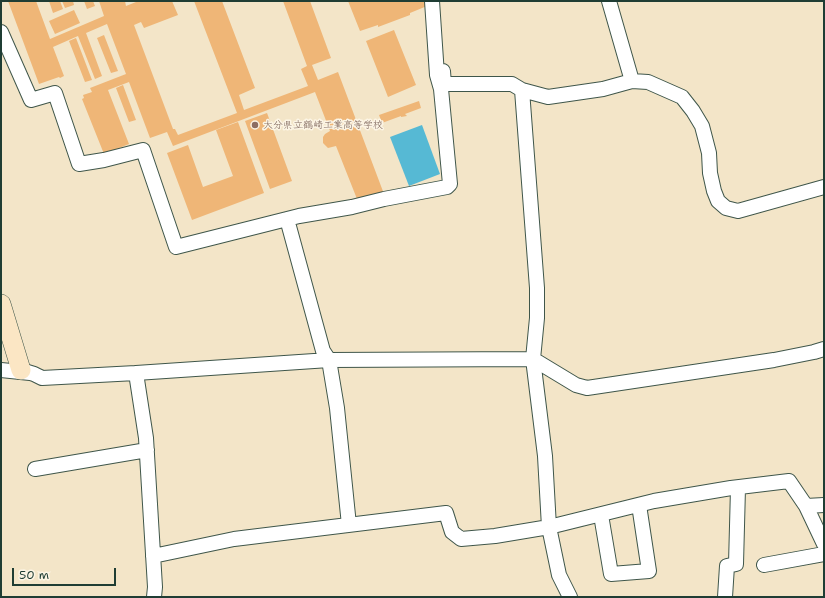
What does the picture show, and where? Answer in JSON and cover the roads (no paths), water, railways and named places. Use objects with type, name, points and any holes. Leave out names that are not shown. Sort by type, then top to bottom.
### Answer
[{"type":"street","points":[[1,32],[31,100],[55,93],[79,164],[104,160],[144,150],[176,247],[287,219],[447,187],[450,184],[442,89],[437,75],[432,1]]},
{"type":"street","points":[[439,1],[444,84],[512,84],[522,90],[548,97],[604,89],[632,81],[648,82],[682,97],[693,111],[702,126],[704,133],[709,153],[710,173],[714,191],[718,202],[726,208],[738,211],[824,187]]},
{"type":"street","points":[[609,1],[632,81]]},
{"type":"street","points":[[522,90],[537,288],[537,318],[533,359],[545,456],[549,528],[559,575],[570,597]]},
{"type":"street","points":[[287,219],[323,351],[329,360],[337,408],[350,525]]},
{"type":"street","points":[[1,304],[27,372]]},
{"type":"street","points":[[1,370],[27,372],[42,378],[136,374],[329,360],[533,359],[576,385],[587,388],[774,360],[824,349]]},
{"type":"street","points":[[136,374],[147,450],[155,586],[154,597]]},
{"type":"street","points":[[35,469],[147,450]]},
{"type":"street","points":[[153,556],[234,539],[446,513],[452,532],[461,539],[495,536],[549,528],[654,501],[789,481],[806,506],[824,544]]},
{"type":"street","points":[[725,597],[726,566],[736,564],[738,488]]},
{"type":"street","points":[[601,515],[611,574],[649,571],[639,505]]},
{"type":"street","points":[[806,506],[824,505]]},
{"type":"street","points":[[764,565],[824,554]]},
{"type":"water","points":[[422,125],[440,174],[409,186],[390,137]]},
{"type":"place","name":"大分県立鶴崎工業高等学校","points":[[255,125]]}]
